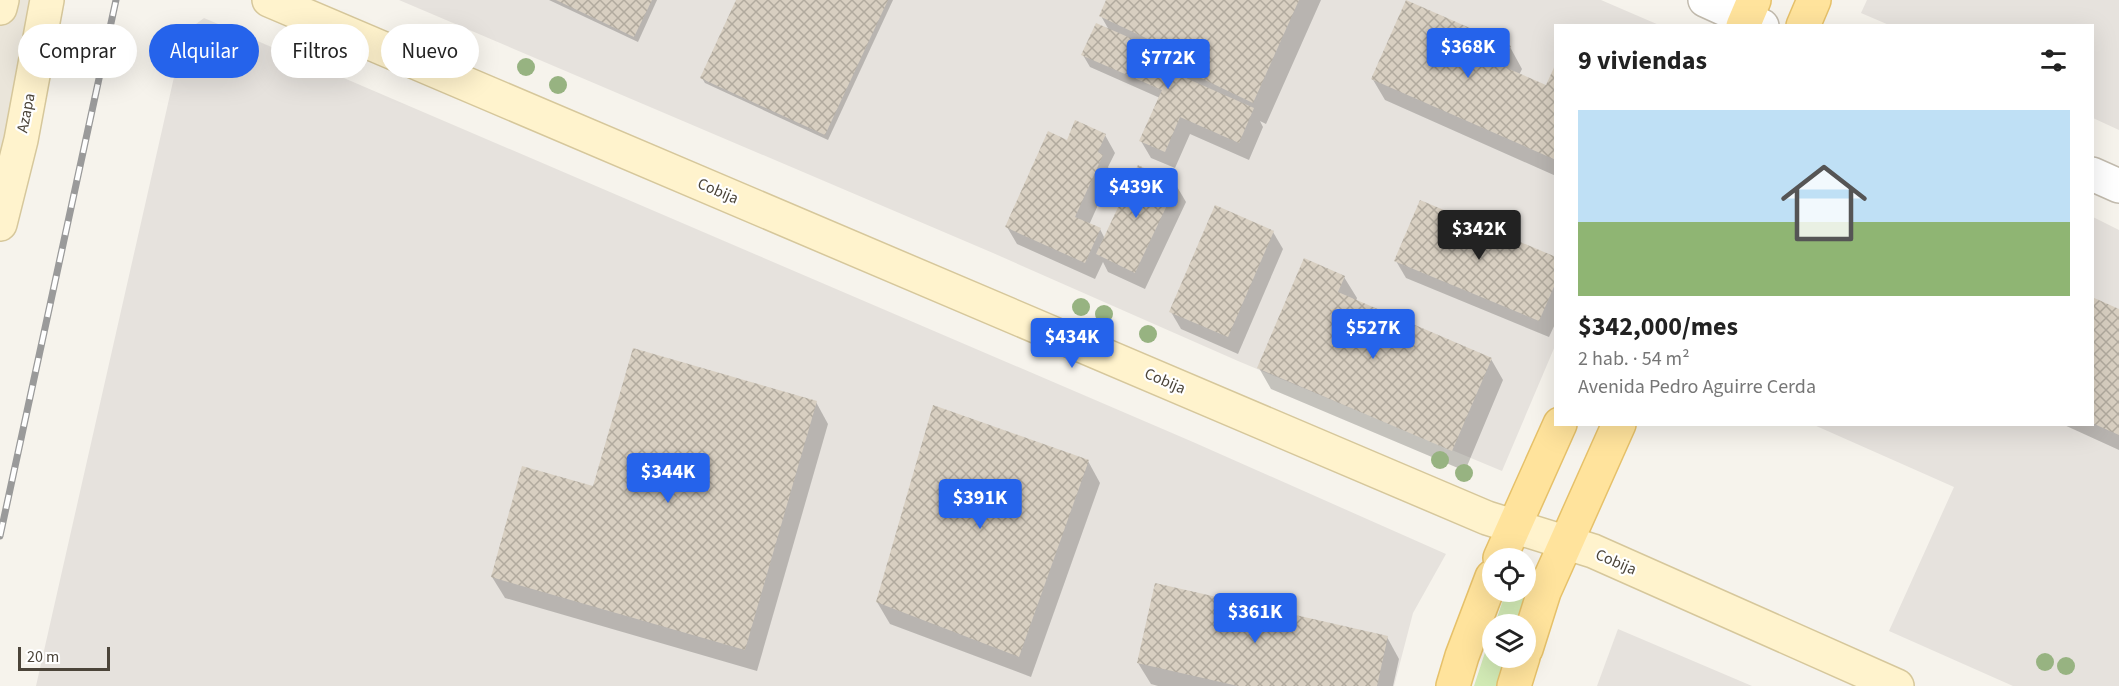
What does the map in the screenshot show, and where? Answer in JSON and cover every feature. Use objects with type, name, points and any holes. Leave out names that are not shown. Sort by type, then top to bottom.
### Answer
[{"type":"main road","points":[[1804,24],[1814,0]]},
{"type":"main road","points":[[1504,548],[1559,426]]},
{"type":"main road","points":[[1536,617],[1565,542],[1618,426]]},
{"type":"main road","points":[[1453,686],[1483,602]]},
{"type":"main road","points":[[1514,686],[1520,668]]},
{"type":"street","points":[[0,8],[2,0]]},
{"type":"street","name":"Azapa","points":[[0,224],[10,137],[47,0]]},
{"type":"street","name":"Cobija","points":[[269,0],[1487,518],[1593,551],[1897,686]]},
{"type":"street","points":[[1705,0],[1751,17]]},
{"type":"street","points":[[2094,175],[2119,186]]},
{"type":"shaded area","points":[[0,0],[38,0],[34,24],[18,24],[18,78],[24,78],[0,209]]},
{"type":"shaded area","points":[[399,0],[1601,0],[1657,24],[1554,24],[1554,348],[1502,471],[1238,361],[993,253],[479,34],[479,24],[455,24]]},
{"type":"shaded area","points":[[1867,0],[2119,0],[2119,130],[2094,118],[2094,24],[1887,24],[1861,13]]},
{"type":"shaded area","points":[[204,18],[218,24],[196,24]]},
{"type":"shaded area","points":[[259,42],[271,47],[271,78],[344,78],[1193,442],[1446,554],[1413,613],[1394,686],[36,686],[174,78],[259,78]]},
{"type":"shaded area","points":[[2094,218],[2119,230],[2119,686],[2013,686],[1889,631],[1954,487],[1816,426],[2094,426]]},
{"type":"shaded area","points":[[1618,629],[1752,686],[1597,686]]},
{"type":"green space","points":[[1502,602],[1526,602],[1523,614],[1498,614]]},
{"type":"green space","points":[[1482,662],[1482,668],[1505,668],[1499,686],[1474,686]]},
{"type":"building","points":[[556,0],[652,0],[634,37]]},
{"type":"building","points":[[736,0],[888,0],[825,135],[700,78]]},
{"type":"building","points":[[1106,0],[1299,0],[1253,103],[1178,67],[1184,56],[1099,16]]},
{"type":"building","points":[[1406,0],[1511,46],[1502,66],[1546,85],[1554,67],[1554,159],[1371,79]]},
{"type":"building","points":[[1096,23],[1176,58],[1170,71],[1254,108],[1239,143],[1180,117],[1165,152],[1139,141],[1162,90],[1081,55]]},
{"type":"building","points":[[1075,120],[1106,134],[1098,152],[1103,155],[1075,217],[1101,228],[1085,263],[1005,227],[1048,131],[1067,140]]},
{"type":"building","points":[[1138,165],[1177,184],[1135,273],[1096,254]]},
{"type":"building","points":[[1420,200],[1554,256],[1554,287],[1539,321],[1394,261]]},
{"type":"building","points":[[1215,205],[1274,231],[1228,337],[1169,312]]},
{"type":"building","points":[[1304,258],[1345,276],[1338,292],[1492,358],[1452,451],[1257,368]]},
{"type":"building","points":[[2094,298],[2119,309],[2119,435],[2094,424]]},
{"type":"building","points":[[633,348],[817,401],[745,650],[491,577],[522,466],[593,486]]},
{"type":"building","points":[[933,405],[1089,460],[1019,657],[876,602]]},
{"type":"building","points":[[1155,583],[1388,636],[1377,686],[1238,686],[1137,663]]},
{"type":"railway","points":[[0,536],[116,0]]}]
